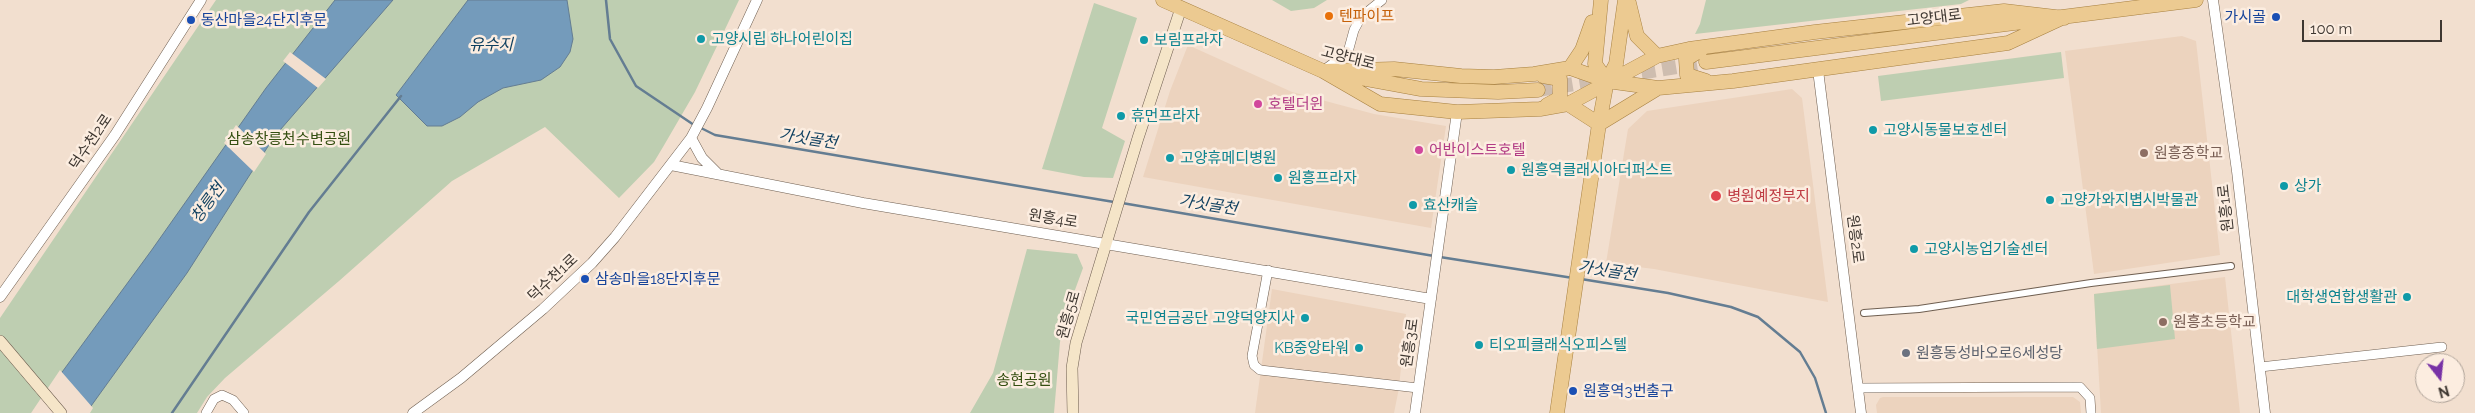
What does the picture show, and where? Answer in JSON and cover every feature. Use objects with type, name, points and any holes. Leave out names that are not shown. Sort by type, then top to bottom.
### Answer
[{"type":"main road","name":"고양대로","points":[[1163,0],[1323,70],[1386,84],[1430,90],[1498,92],[1538,90]]},
{"type":"main road","points":[[1570,68],[1588,37],[1600,0]]},
{"type":"main road","points":[[1600,0],[1595,64],[1606,81]]},
{"type":"main road","points":[[1557,413],[1606,81],[1616,64],[1627,0]]},
{"type":"main road","points":[[1627,0],[1637,36],[1657,56]]},
{"type":"main road","name":"고양대로","points":[[1706,62],[2064,18],[2174,1],[2196,0]]},
{"type":"main road","name":"원흥5로","points":[[1073,413],[1072,368],[1076,343],[1181,8]]},
{"type":"main road","points":[[1323,70],[1380,104],[1457,112],[1540,108],[1568,104],[1606,81],[1657,56],[1708,46],[2004,11],[2064,18]]},
{"type":"main road","points":[[1323,70],[1394,69],[1461,76],[1534,74],[1570,68],[1606,81],[1658,88],[1818,70],[2008,43],[2064,18]]},
{"type":"main road","points":[[1708,46],[1686,59],[1688,75],[1712,83]]},
{"type":"main road","points":[[1534,74],[1560,79],[1560,98],[1540,108]]},
{"type":"main road","points":[[1599,124],[1658,88]]},
{"type":"main road","points":[[1568,104],[1599,124]]},
{"type":"main road","points":[[1,342],[61,413]]},
{"type":"street","name":"덕수천2로","points":[[0,296],[115,135],[201,0]]},
{"type":"street","name":"덕수천1로","points":[[413,413],[469,372],[543,309],[592,263],[615,238],[690,139],[707,108],[757,0]]},
{"type":"street","points":[[1323,70],[1348,52],[1354,30],[1361,17],[1382,0]]},
{"type":"street","name":"원흥1로","points":[[2213,0],[2237,171],[2265,413]]},
{"type":"street","name":"원흥2로","points":[[1818,70],[1861,413]]},
{"type":"street","name":"원흥3로","points":[[1415,413],[1457,112]]},
{"type":"street","points":[[690,139],[696,149],[719,174]]},
{"type":"street","name":"원흥4로","points":[[671,166],[863,203],[1431,299]]},
{"type":"street","points":[[1864,313],[1919,309],[2231,266]]},
{"type":"street","points":[[1268,270],[1252,356],[1254,365],[1260,370],[1418,388]]},
{"type":"street","points":[[2260,367],[2442,347]]},
{"type":"street","points":[[1858,388],[2080,387],[2090,398],[2091,413]]},
{"type":"street","points":[[206,413],[214,399],[222,395],[233,400],[244,413]]},
{"type":"shaded area","name":"원흥중학교","points":[[2182,36],[2196,41],[2220,255],[2094,274],[2065,51]]},
{"type":"shaded area","points":[[1188,45],[1292,92],[1374,114],[1446,126],[1431,228],[1143,177],[1170,91]]},
{"type":"shaded area","name":"병원예정부지","points":[[1792,89],[1802,98],[1828,302],[1654,269],[1606,263],[1628,129],[1647,111]]},
{"type":"shaded area","name":"원흥초등학교","points":[[2225,277],[2240,413],[2101,413],[2094,294]]},
{"type":"shaded area","points":[[1272,289],[1406,314],[1399,388],[1394,413],[1255,413]]},
{"type":"shaded area","points":[[2073,397],[2080,402],[2081,413],[1877,413],[1876,405],[1880,398]]},
{"type":"green space","name":"삼송창릉천수변공원","points":[[216,0],[739,0],[695,92],[654,162],[619,198],[545,127],[452,181],[225,378],[207,397],[197,413],[0,413],[0,318]]},
{"type":"green space","points":[[1272,0],[1327,0],[1314,8],[1291,11]]},
{"type":"green space","points":[[1706,0],[1969,0],[1961,4],[1695,34],[1700,24]]},
{"type":"green space","points":[[1094,3],[1137,18],[1102,128],[1125,141],[1113,178],[1084,177],[1042,169]]},
{"type":"green space","points":[[2061,52],[2064,78],[1881,101],[1878,76]]},
{"type":"green space","name":"송현공원","points":[[1027,249],[1077,254],[1083,268],[1068,309],[1060,342],[1054,413],[970,413],[993,373]]},
{"type":"green space","points":[[2170,285],[2175,339],[2097,349],[2094,294]]},
{"type":"water","name":"창릉천","points":[[335,0],[393,0],[274,137],[187,273],[86,413],[32,413],[151,251],[266,88]]},
{"type":"water","name":"유수지","points":[[468,0],[567,0],[573,39],[570,52],[560,67],[541,80],[503,88],[478,102],[460,117],[442,126],[427,126],[396,95]]},
{"type":"pier","points":[[290,52],[326,79],[318,88],[283,61]]},
{"type":"pier","points":[[236,125],[266,154],[254,172],[224,143]]},
{"type":"pier","points":[[60,370],[93,408],[90,413],[31,413]]},
{"type":"waterway","name":"가싯골천","points":[[606,0],[610,39],[636,86],[694,125]]},
{"type":"waterway","points":[[172,413],[309,212],[401,96]]},
{"type":"waterway","name":"가싯골천","points":[[699,127],[715,135],[1114,202]]},
{"type":"waterway","name":"가싯골천","points":[[1122,203],[1434,256]]},
{"type":"waterway","name":"가싯골천","points":[[1440,257],[1573,278]]},
{"type":"waterway","name":"가싯골천","points":[[1581,279],[1668,293],[1731,307],[1758,317],[1800,352],[1815,378],[1826,413]]},
{"type":"tunnel","points":[[1538,90],[1706,62]]},
{"type":"place","name":"텐파이프","points":[[1329,16]]},
{"type":"place","name":"가시골","points":[[2276,17]]},
{"type":"place","name":"동산마을24단지후문","points":[[191,20]]},
{"type":"place","name":"고양시립 하나어린이집","points":[[701,39]]},
{"type":"place","name":"보림프라자","points":[[1144,40]]},
{"type":"place","name":"호텔더윈","points":[[1258,104]]},
{"type":"place","name":"휴먼프라자","points":[[1121,116]]},
{"type":"place","name":"고양시동물보호센터","points":[[1873,130]]},
{"type":"place","name":"어반이스트호텔","points":[[1419,150]]},
{"type":"place","name":"원흥중학교","points":[[2144,153]]},
{"type":"place","name":"고양휴메디병원","points":[[1170,158]]},
{"type":"place","name":"원흥역클래시아더퍼스트","points":[[1511,170]]},
{"type":"place","name":"원흥프라자","points":[[1278,178]]},
{"type":"place","name":"상가","points":[[2284,186]]},
{"type":"place","name":"병원예정부지","points":[[1716,196]]},
{"type":"place","name":"고양가와지볍시박물관","points":[[2050,200]]},
{"type":"place","name":"효산캐슬","points":[[1413,205]]},
{"type":"place","name":"고양시농업기술센터","points":[[1914,249]]},
{"type":"place","name":"삼송마을18단지후문","points":[[585,279]]},
{"type":"place","name":"대학생연합생활관","points":[[2407,297]]},
{"type":"place","name":"국민연금공단 고양덕양지사","points":[[1305,318]]},
{"type":"place","name":"원흥초등학교","points":[[2163,322]]},
{"type":"place","name":"티오피클래식오피스텔","points":[[1479,345]]},
{"type":"place","name":"KB중앙타워","points":[[1359,348]]},
{"type":"place","name":"원흥동성바오로6세성당","points":[[1906,353]]},
{"type":"place","name":"원흥역3번출구","points":[[1573,391]]}]
